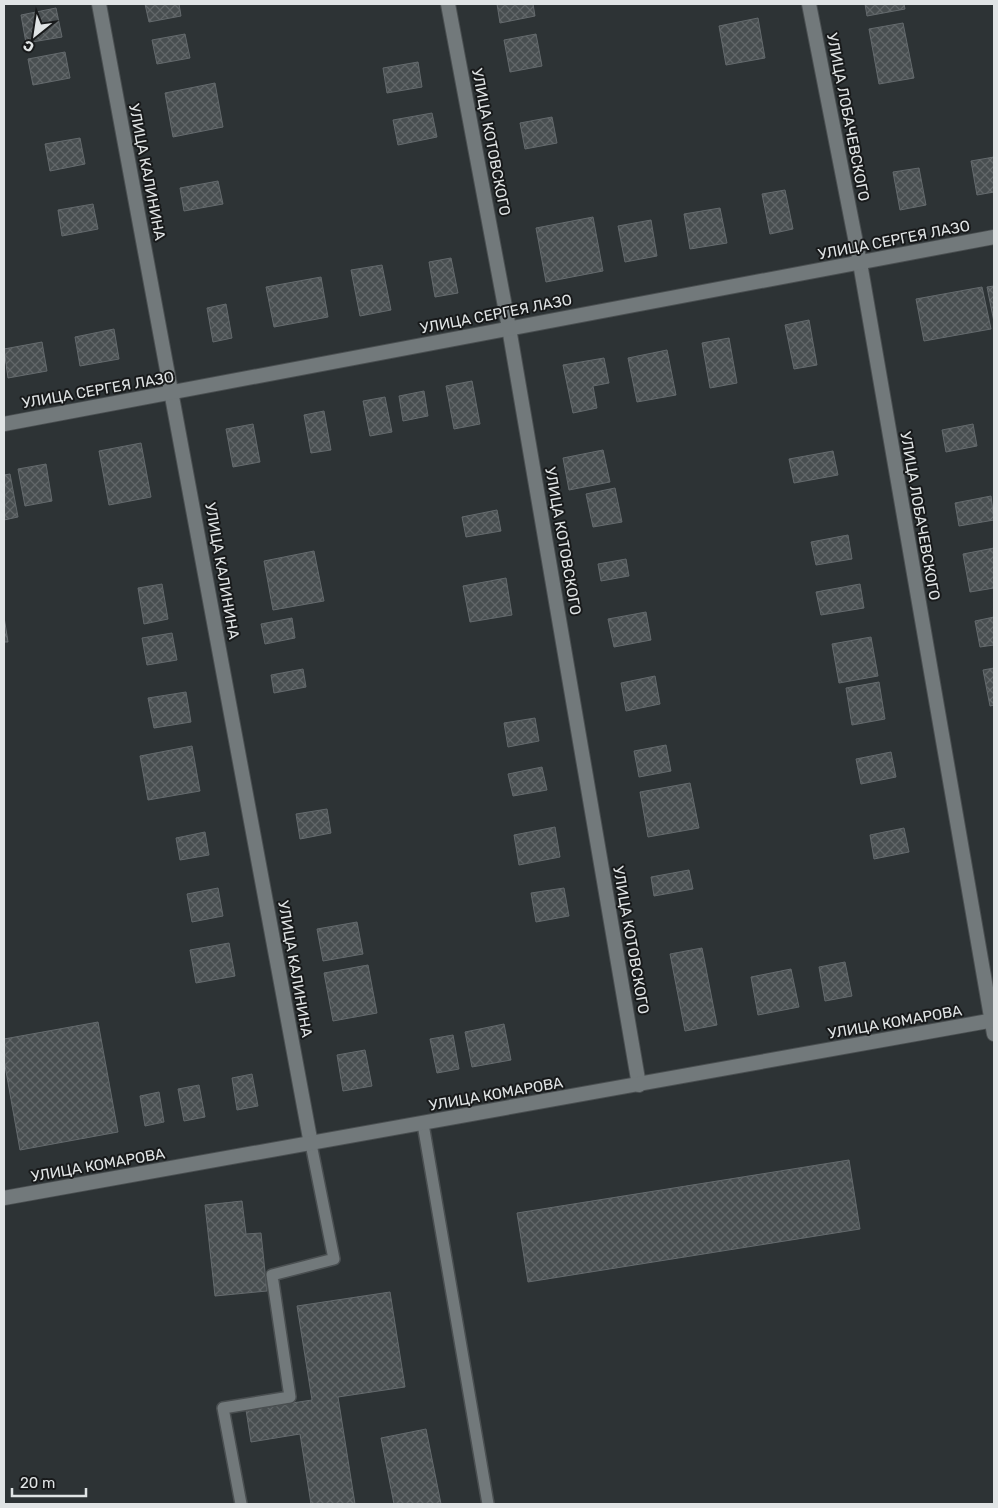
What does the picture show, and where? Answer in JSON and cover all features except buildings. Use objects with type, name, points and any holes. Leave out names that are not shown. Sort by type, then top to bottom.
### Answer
[{"type":"street","name":"УЛИЦА КАЛИНИНА","points":[[99,4],[173,393],[310,1144]]},
{"type":"street","name":"УЛИЦА КОТОВСКОГО","points":[[448,4],[510,328],[639,1085]]},
{"type":"street","name":"УЛИЦА ЛОБАЧЕВСКОГО","points":[[809,4],[860,263],[993,1025]]},
{"type":"street","name":"УЛИЦА СЕРГЕЯ ЛАЗО","points":[[4,424],[994,237]]},
{"type":"street","name":"УЛИЦА КОМАРОВА","points":[[4,1198],[639,1085],[993,1025]]},
{"type":"lane","points":[[423,1124],[488,1504]]},
{"type":"lane","points":[[241,1504],[223,1408],[290,1397],[272,1275],[334,1259],[310,1144]]}]
